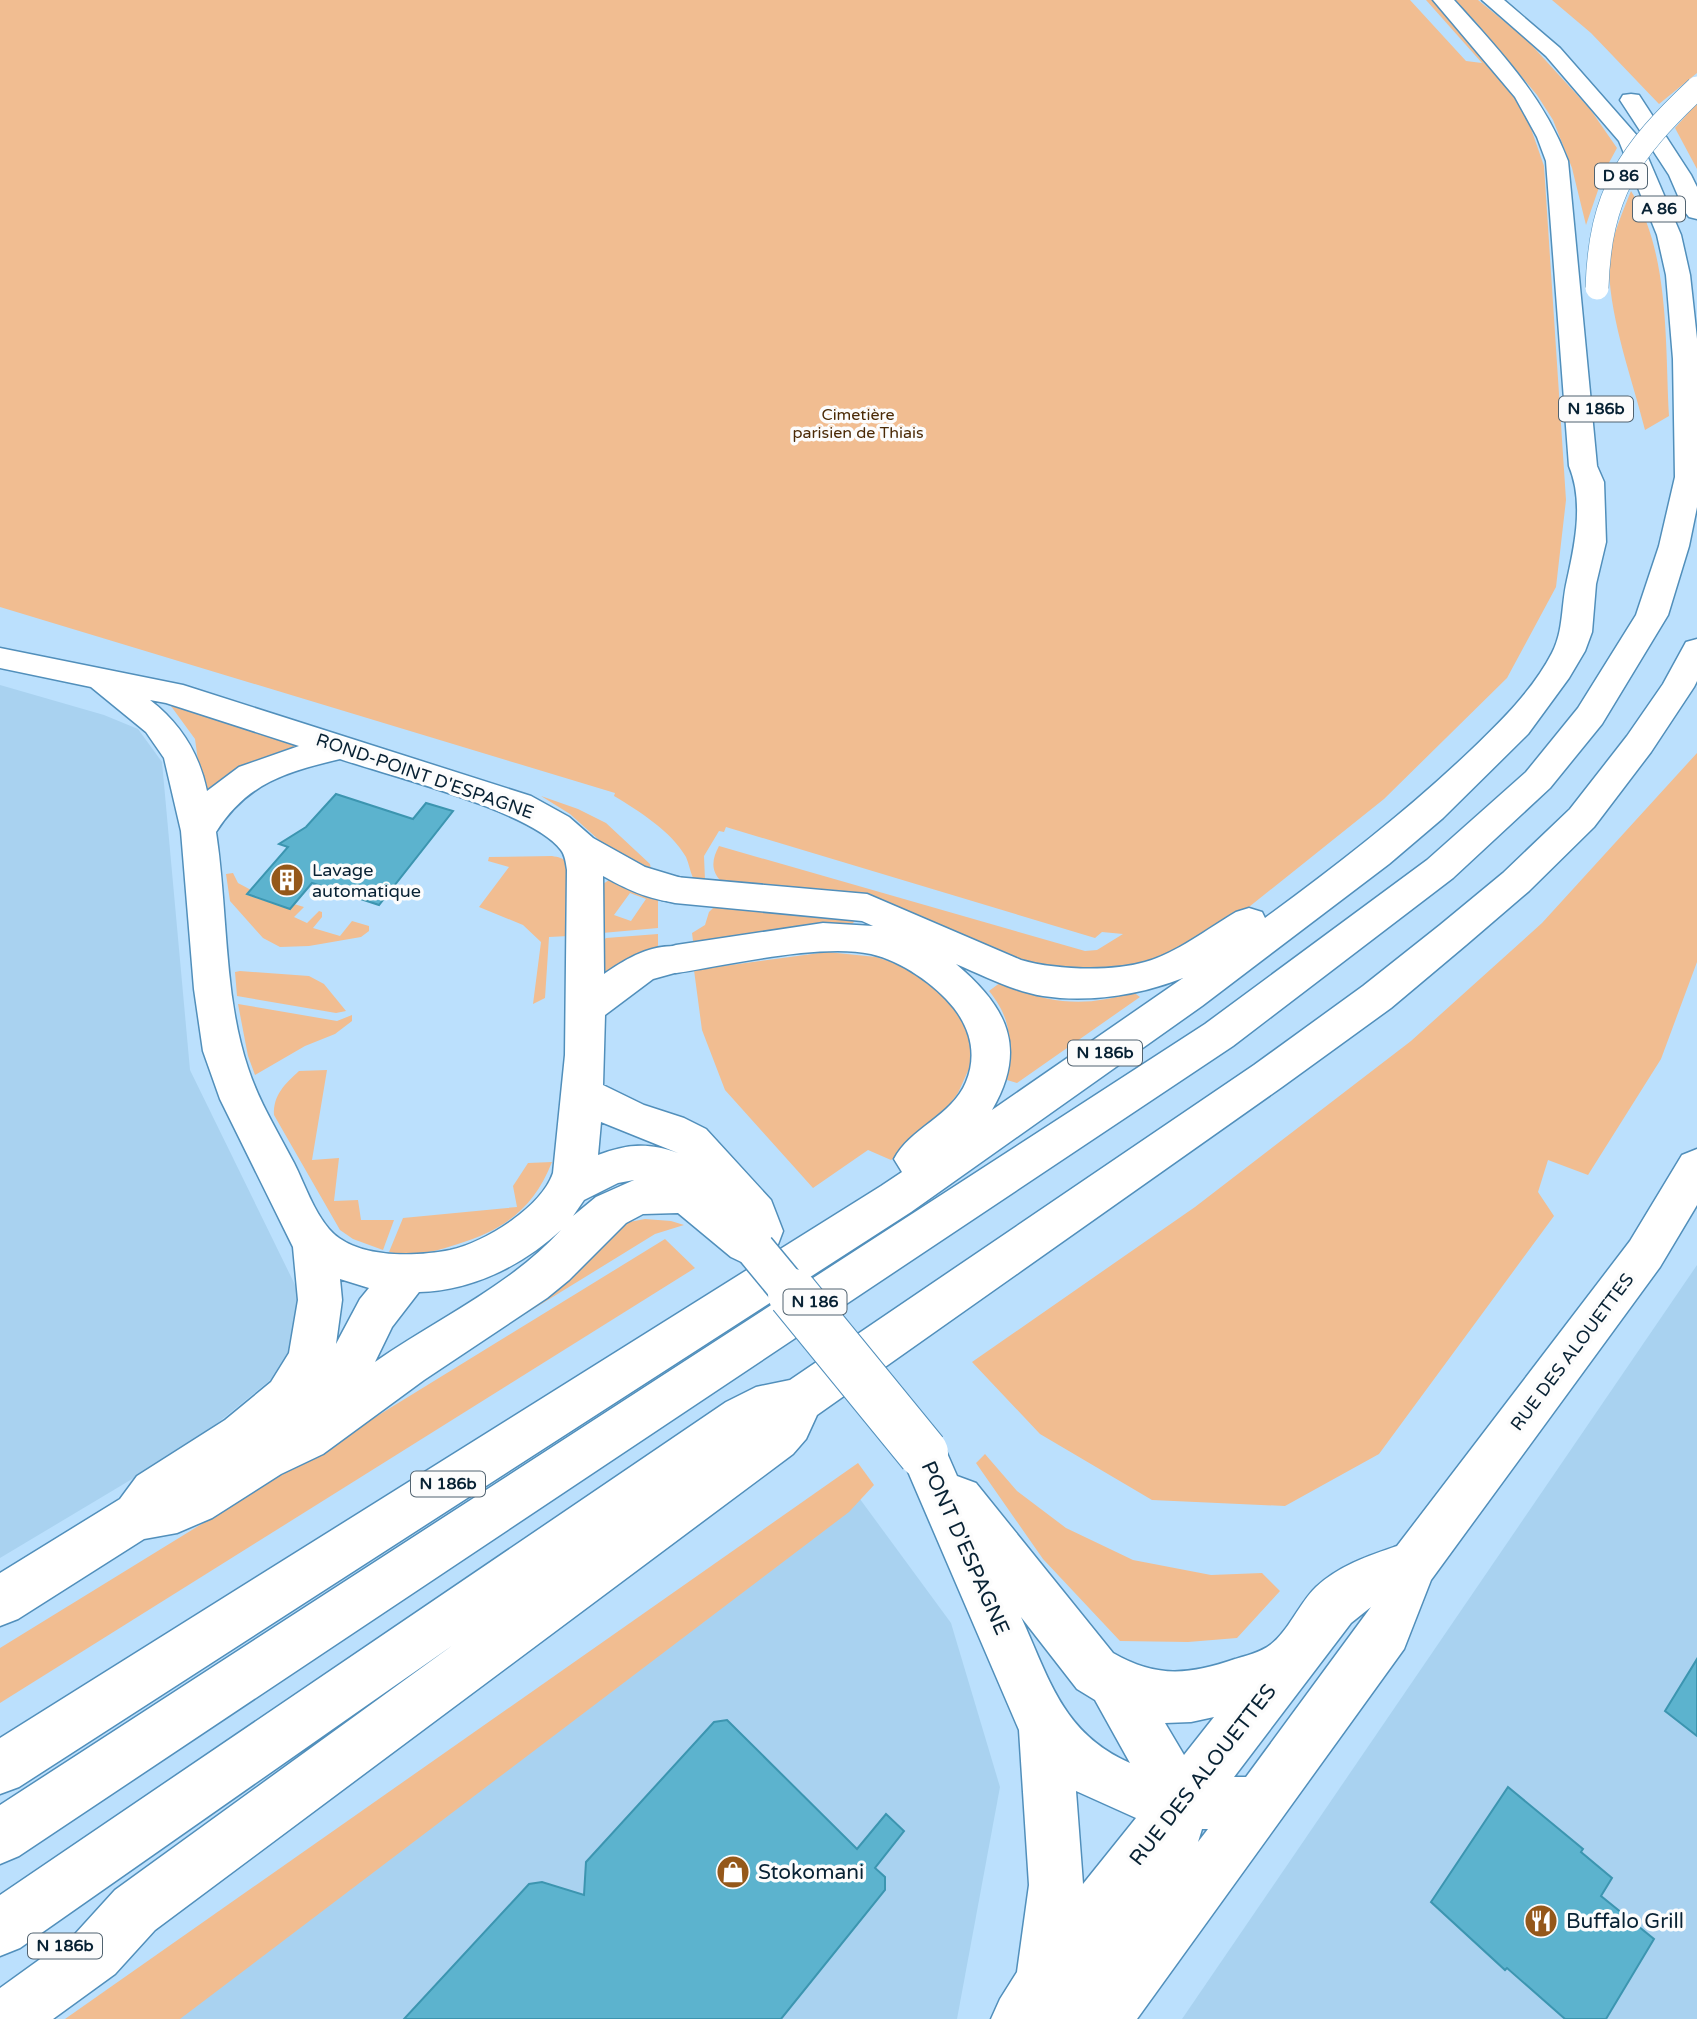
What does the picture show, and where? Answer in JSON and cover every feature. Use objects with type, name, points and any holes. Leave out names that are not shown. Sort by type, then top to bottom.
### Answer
[{"type":"main road","points":[[1443,0],[1530,100],[1550,137],[1557,161],[1583,466],[1590,482]]},
{"type":"main road","name":"A 86","points":[[1493,0],[1553,52],[1629,139],[1662,217],[1678,275],[1686,359],[1689,477],[1674,546],[1651,615],[1590,716]]},
{"type":"main road","name":"A 86","points":[[1615,83],[1656,135],[1680,175],[1697,212]]},
{"type":"main road","name":"D 86","points":[[1596,312],[1596,259],[1600,230],[1612,191],[1650,134],[1697,88]]},
{"type":"main road","name":"N 186b","points":[[0,1768],[896,1199],[1312,905],[1422,817],[1476,768],[1517,726],[1558,671],[1576,632],[1581,584],[1591,542],[1590,482],[1597,469],[1596,312]]},
{"type":"main road","points":[[0,1928],[742,1417],[756,1409],[800,1400],[1268,1076],[1377,997],[1524,874],[1582,818],[1639,744],[1678,687],[1697,649]]},
{"type":"main road","name":"ROND-POINT D'ESPAGNE","points":[[0,658],[170,693],[519,805],[557,826],[580,848],[632,876],[675,890],[867,908],[1011,972],[1042,981],[1076,984],[1147,977],[1210,947],[1275,907],[1286,904],[1312,905]]},
{"type":"main road","points":[[0,1601],[136,1516],[154,1492],[257,1424],[287,1397],[310,1360],[320,1300],[314,1243],[241,1101],[223,1054],[199,830],[181,757],[158,721],[103,681]]},
{"type":"main road","name":"N 186","points":[[0,1837],[1219,1035],[1440,869],[1538,780],[1590,716]]},
{"type":"main road","points":[[199,830],[223,796],[249,777],[285,761],[343,747]]},
{"type":"main road","points":[[572,1186],[577,1165],[583,1094],[587,1007],[585,870],[580,848]]},
{"type":"main road","points":[[587,1007],[642,967],[676,959],[824,937],[871,940],[897,949],[937,970],[973,1002],[987,1028],[990,1067],[986,1084],[975,1103],[951,1129],[914,1160],[903,1175],[896,1199]]},
{"type":"main road","points":[[583,1094],[632,1118],[670,1130],[692,1141],[732,1221]]},
{"type":"main road","points":[[314,1243],[344,1261],[373,1269],[407,1274],[461,1268],[488,1258],[515,1242],[549,1216],[572,1186],[590,1176],[622,1165],[652,1162],[674,1171],[732,1221]]},
{"type":"main road","name":"RUE DES ALOUETTES","points":[[1102,2019],[1386,1631],[1413,1564],[1645,1254],[1697,1167]]},
{"type":"main road","points":[[136,1516],[165,1514],[198,1501],[283,1447],[307,1438],[440,1343],[522,1291],[568,1254],[593,1224],[625,1201],[652,1195],[680,1195],[732,1221]]},
{"type":"main road","name":"PONT D'ESPAGNE","points":[[732,1221],[923,1453],[1045,1729]]},
{"type":"main road","points":[[283,1447],[332,1391],[357,1351],[376,1313],[407,1274]]},
{"type":"main road","name":"N 186b","points":[[0,1993],[95,1925],[110,1917],[135,1910],[777,1438],[790,1423],[800,1400]]},
{"type":"main road","points":[[923,1453],[1094,1671],[1115,1686],[1164,1699],[1191,1699],[1220,1692],[1292,1661]]},
{"type":"main road","name":"RUE DES ALOUETTES","points":[[1182,1803],[1333,1605],[1362,1583],[1413,1564]]},
{"type":"main road","points":[[1042,2007],[1157,1894],[1182,1803],[1115,1686]]},
{"type":"main road","points":[[1045,1729],[1079,1763],[1106,1779],[1144,1795],[1182,1803],[1260,1804]]},
{"type":"main road","points":[[1042,2007],[1056,1885],[1045,1729]]},
{"type":"main road","points":[[5,2019],[94,1954],[135,1910]]},
{"type":"shaded area","points":[[0,685],[104,715],[138,729],[162,762],[190,1070],[298,1291],[293,1347],[274,1377],[194,1442],[0,1558]]},
{"type":"shaded area","points":[[1697,1265],[1697,2019],[1182,2019]]},
{"type":"shaded area","points":[[857,1495],[951,1623],[1000,1787],[957,2019],[137,2019]]},
{"type":"green space","name":"Cimetière parisien de Thiais","points":[[0,0],[1410,0],[1466,61],[1482,63],[1426,0],[1433,0],[1521,100],[1544,166],[1566,500],[1556,587],[1507,678],[1384,799],[1219,931],[1146,965],[1071,974],[995,955],[885,901],[837,890],[722,882],[715,874],[713,865],[719,846],[1085,951],[1097,950],[1123,934],[1102,932],[1095,938],[726,827],[724,832],[719,831],[704,856],[705,880],[693,878],[686,857],[672,839],[644,815],[614,796],[615,793],[0,607]]},
{"type":"green space","points":[[1453,0],[1478,0],[1526,39],[1590,109],[1617,148],[1605,170],[1586,225],[1572,168],[1553,120],[1537,95],[1475,21]]},
{"type":"green space","points":[[1552,0],[1697,0],[1697,73],[1659,104],[1591,33]]},
{"type":"green space","points":[[1697,103],[1697,169],[1675,128]]},
{"type":"green space","points":[[1631,191],[1644,215],[1653,242],[1666,330],[1669,416],[1645,430],[1618,330],[1609,270],[1613,240]]},
{"type":"green space","points":[[168,702],[303,745],[275,753],[250,765],[203,797],[195,739]]},
{"type":"green space","points":[[1697,753],[1697,962],[1661,1059],[1588,1175],[1548,1160],[1538,1192],[1554,1216],[1379,1454],[1285,1506],[1152,1500],[1040,1434],[972,1362],[1195,1207],[1411,1041],[1542,923]]},
{"type":"green space","points":[[541,796],[578,809],[606,823],[650,864],[651,869],[609,849],[570,814]]},
{"type":"green space","points":[[552,856],[564,860],[569,871],[569,936],[549,937],[545,998],[533,1004],[541,942],[523,925],[479,907],[509,867],[488,861],[489,857]]},
{"type":"green space","points":[[233,873],[238,883],[251,890],[247,895],[290,909],[294,904],[304,907],[294,917],[307,923],[319,911],[322,912],[322,917],[313,928],[340,936],[352,921],[369,926],[369,931],[361,937],[309,946],[280,947],[263,938],[230,901],[226,874]]},
{"type":"green space","points":[[609,880],[658,898],[658,928],[602,933],[603,884]],"holes":[[[630,893],[646,899],[631,921],[614,915]]]},
{"type":"green space","points":[[715,906],[855,921],[851,925],[693,941],[692,933],[705,925],[709,912]]},
{"type":"green space","points":[[658,934],[658,948],[602,977],[602,942],[606,938]]},
{"type":"green space","points":[[827,952],[876,957],[910,968],[960,1009],[974,1038],[972,1062],[958,1093],[932,1129],[891,1160],[868,1150],[813,1188],[725,1090],[702,1030],[694,970]]},
{"type":"green space","points":[[235,972],[309,976],[324,984],[346,1011],[336,1013],[237,996]]},
{"type":"green space","points":[[1001,982],[1034,995],[1066,1001],[1099,1000],[1133,992],[1140,997],[1017,1083],[1007,1080],[1009,1043],[1006,1023],[989,991]]},
{"type":"green space","points":[[238,1004],[337,1021],[352,1015],[352,1021],[335,1034],[305,1046],[255,1075],[248,1056]]},
{"type":"green space","points":[[327,1070],[312,1160],[339,1158],[334,1201],[358,1200],[361,1220],[394,1220],[383,1250],[353,1239],[340,1230],[274,1115],[278,1096],[299,1071]]},
{"type":"green space","points":[[552,1162],[545,1178],[526,1204],[516,1215],[490,1232],[432,1251],[415,1254],[389,1252],[403,1218],[517,1207],[513,1186],[528,1163]]},
{"type":"green space","points":[[645,1219],[684,1225],[655,1234],[457,1356],[624,1223]]},
{"type":"green space","points":[[665,1239],[695,1268],[0,1703],[0,1648]]},
{"type":"green space","points":[[985,1454],[1017,1491],[1066,1528],[1133,1560],[1211,1575],[1262,1573],[1280,1591],[1237,1638],[1188,1642],[1120,1641],[1043,1559],[976,1463]]},
{"type":"green space","points":[[858,1463],[874,1485],[849,1512],[180,2019],[65,2019]]},
{"type":"building","points":[[336,794],[413,819],[426,803],[453,811],[379,905],[312,883],[290,909],[247,894],[288,847],[279,844],[306,827]]},
{"type":"building","points":[[1697,1659],[1697,1736],[1665,1711]]},
{"type":"building","name":"Stokomani","points":[[727,1720],[857,1849],[886,1814],[904,1831],[875,1868],[885,1877],[885,1890],[781,2019],[404,2019],[529,1884],[542,1882],[584,1895],[586,1862],[714,1722]]},
{"type":"building","name":"Buffalo Grill","points":[[1508,1787],[1583,1849],[1581,1852],[1612,1878],[1601,1896],[1654,1939],[1606,2019],[1565,2019],[1507,1968],[1505,1970],[1431,1902]]},
{"type":"place","name":"Lavage automatique","points":[[287,880]]},
{"type":"place","name":"Stokomani","points":[[733,1872]]},
{"type":"place","name":"Buffalo Grill","points":[[1541,1921]]}]
